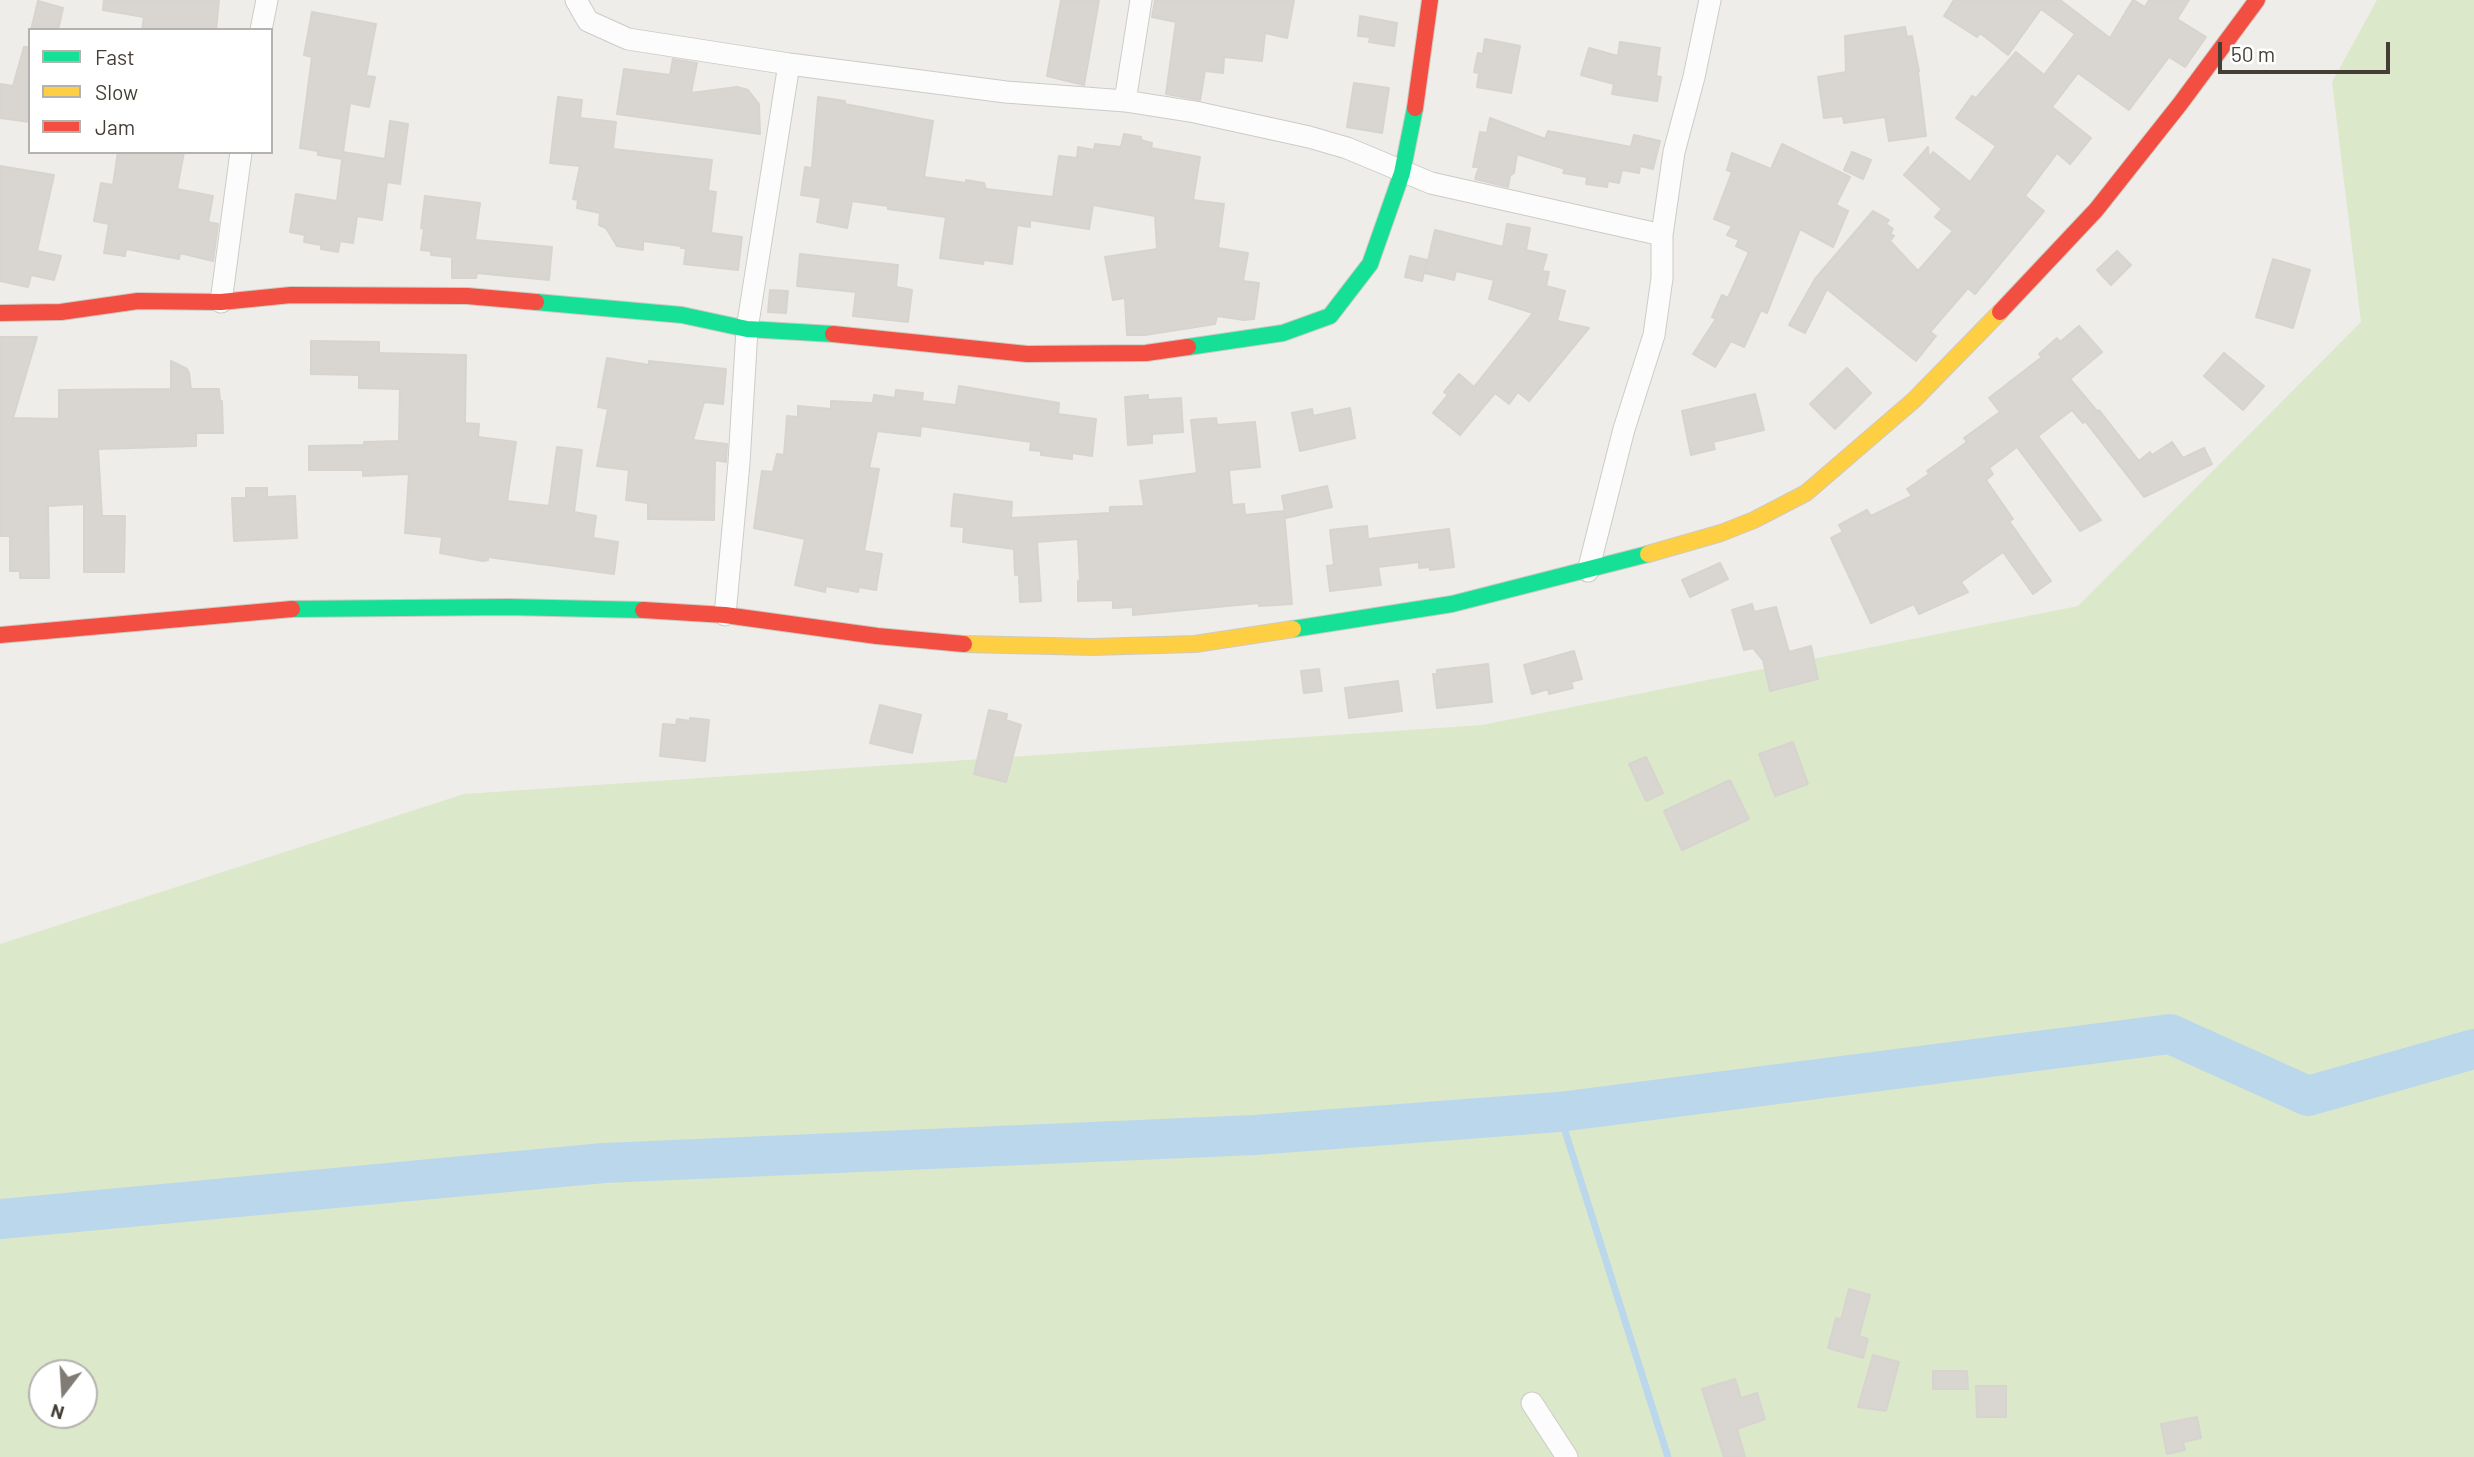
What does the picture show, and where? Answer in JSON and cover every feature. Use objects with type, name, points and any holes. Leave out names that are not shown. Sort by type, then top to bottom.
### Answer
[{"type":"street","points":[[261,28],[267,0]]},
{"type":"street","points":[[576,0],[589,21],[628,38],[789,64],[1006,92],[1125,101],[1195,112],[1347,148],[1431,183],[1662,235]]},
{"type":"street","points":[[1125,101],[1141,0]]},
{"type":"street","points":[[0,313],[61,312],[138,301],[221,302],[291,295],[467,296],[682,315],[747,329],[853,335],[1027,354],[1146,353],[1283,333],[1330,316],[1370,264],[1402,173],[1414,118],[1430,0]]},
{"type":"street","points":[[1588,571],[1624,429],[1654,335],[1662,278],[1662,235],[1674,152],[1694,77],[1710,0]]},
{"type":"street","points":[[0,635],[298,608],[508,607],[725,615],[877,636],[991,646],[1195,644],[1452,604],[1588,571],[1721,533],[1754,520],[1806,493],[1840,465],[1958,357],[2096,211],[2257,0]]},
{"type":"street","points":[[725,615],[739,463],[747,329],[789,64]]},
{"type":"street","points":[[221,302],[241,154]]},
{"type":"street","points":[[1532,1403],[1567,1457]]},
{"type":"green space","points":[[2377,0],[2474,0],[2474,1457],[0,1457],[0,944],[464,794],[1482,725],[2078,606],[2361,322],[2332,82]]},
{"type":"building","points":[[104,0],[219,0],[216,28],[142,28],[144,17],[103,10]]},
{"type":"building","points":[[1061,0],[1099,0],[1084,85],[1047,76]]},
{"type":"building","points":[[1155,0],[1294,0],[1287,38],[1265,33],[1262,61],[1224,57],[1223,73],[1205,71],[1200,100],[1166,94],[1176,22],[1152,17]]},
{"type":"building","points":[[1954,0],[2060,0],[2110,38],[2133,0],[2145,7],[2149,0],[2189,0],[2177,19],[2206,37],[2185,67],[2169,57],[2129,110],[2078,73],[2052,107],[2091,138],[2070,164],[2057,153],[2025,196],[2044,211],[1975,294],[1968,288],[1930,332],[1936,336],[1916,361],[1827,289],[1805,333],[1789,325],[1815,279],[1873,211],[1889,220],[1886,224],[1893,229],[1890,234],[1894,236],[1890,241],[1918,271],[1953,231],[1935,217],[1942,209],[1904,175],[1928,147],[1929,158],[1933,152],[1970,182],[1996,146],[1956,118],[1972,96],[1976,98],[2016,52],[2044,75],[2075,34],[2041,9],[2008,55],[1980,33],[1977,37],[1944,16]]},
{"type":"building","points":[[38,1],[63,8],[58,28],[31,28]]},
{"type":"building","points":[[312,12],[376,24],[366,76],[375,77],[369,107],[350,103],[342,159],[318,155],[318,151],[300,148],[312,57],[304,55]]},
{"type":"building","points":[[1360,16],[1397,23],[1394,46],[1369,42],[1370,37],[1358,36]]},
{"type":"building","points":[[1905,27],[1907,37],[1912,36],[1919,71],[1926,136],[1889,141],[1885,117],[1844,123],[1843,116],[1824,118],[1818,77],[1846,72],[1845,36]]},
{"type":"building","points":[[1485,39],[1520,46],[1511,93],[1477,87],[1479,73],[1474,72],[1478,53],[1483,54]]},
{"type":"building","points":[[1620,42],[1660,48],[1656,76],[1661,77],[1657,101],[1612,94],[1614,84],[1581,75],[1589,48],[1618,56]]},
{"type":"building","points":[[24,47],[28,47],[28,122],[0,118],[0,84],[13,86]]},
{"type":"building","points":[[673,59],[697,63],[691,93],[737,87],[748,90],[759,104],[760,134],[617,114],[624,69],[670,75]]},
{"type":"building","points":[[1354,83],[1389,88],[1382,133],[1347,127]]},
{"type":"building","points":[[558,97],[582,100],[580,118],[616,122],[613,149],[712,160],[708,191],[716,192],[711,233],[742,237],[738,270],[684,264],[686,248],[681,246],[643,241],[643,250],[617,246],[606,228],[599,225],[600,213],[577,208],[578,200],[573,199],[580,166],[550,163]]},
{"type":"building","points":[[818,97],[933,121],[924,177],[984,183],[986,189],[1053,197],[1059,156],[1077,158],[1078,147],[1094,150],[1095,144],[1121,147],[1124,134],[1141,137],[1141,140],[1152,143],[1151,148],[1200,157],[1193,200],[1224,204],[1218,248],[1248,253],[1243,281],[1259,283],[1254,319],[1217,316],[1215,324],[1145,335],[1127,335],[1125,298],[1113,300],[1105,257],[1157,249],[1155,216],[1093,205],[1089,229],[1030,220],[1030,227],[1017,225],[1012,264],[984,260],[983,264],[940,258],[946,217],[852,201],[847,228],[817,222],[821,198],[801,195],[805,167],[812,168]]},
{"type":"building","points":[[1490,118],[1545,139],[1548,131],[1631,147],[1634,135],[1660,141],[1653,169],[1640,166],[1639,173],[1622,170],[1619,183],[1608,181],[1607,187],[1586,184],[1587,177],[1563,173],[1565,169],[1517,154],[1514,173],[1510,176],[1508,187],[1475,179],[1479,167],[1473,167],[1480,132],[1487,133]]},
{"type":"building","points":[[390,121],[408,124],[400,184],[387,182],[382,220],[357,216],[353,243],[340,241],[338,252],[304,242],[305,235],[290,232],[296,194],[337,201],[343,152],[385,159]]},
{"type":"building","points":[[1782,144],[1850,177],[1836,205],[1848,211],[1833,247],[1800,229],[1767,313],[1761,310],[1744,347],[1731,341],[1715,367],[1693,354],[1716,319],[1712,317],[1722,295],[1728,298],[1749,252],[1736,246],[1739,240],[1727,235],[1732,226],[1714,219],[1732,172],[1727,170],[1732,153],[1771,169]]},
{"type":"building","points":[[1852,152],[1871,160],[1863,179],[1844,170]]},
{"type":"building","points":[[118,154],[184,154],[177,189],[213,196],[208,222],[218,224],[213,261],[180,253],[179,259],[126,249],[125,256],[104,253],[109,224],[94,221],[101,183],[113,185]]},
{"type":"building","points":[[0,166],[54,175],[37,251],[61,256],[54,280],[31,275],[28,287],[0,281]]},
{"type":"building","points":[[425,196],[480,203],[475,240],[552,247],[549,280],[477,273],[476,278],[452,278],[452,257],[431,255],[431,251],[421,250]]},
{"type":"building","points":[[1507,224],[1530,228],[1526,250],[1547,255],[1542,271],[1549,272],[1546,286],[1565,291],[1557,321],[1589,328],[1529,401],[1518,392],[1509,404],[1495,393],[1460,435],[1433,413],[1448,395],[1444,392],[1459,374],[1474,387],[1533,313],[1489,299],[1494,280],[1456,271],[1454,280],[1425,273],[1435,230],[1503,247]]},
{"type":"building","points":[[2117,251],[2131,265],[2111,285],[2097,270]]},
{"type":"building","points":[[800,254],[898,265],[896,287],[912,290],[908,322],[853,316],[856,292],[797,286]]},
{"type":"building","points":[[1410,256],[1427,260],[1422,281],[1405,277]]},
{"type":"building","points":[[2273,259],[2310,270],[2293,328],[2256,317]]},
{"type":"building","points":[[770,290],[788,291],[786,313],[768,312]]},
{"type":"building","points":[[2079,326],[2102,352],[2070,379],[2097,411],[2083,423],[2072,410],[2038,436],[2101,520],[2080,531],[2017,447],[1989,468],[1993,474],[1986,480],[2013,519],[2009,521],[2051,581],[2033,594],[2003,552],[1961,582],[1968,592],[1919,614],[1914,604],[1871,623],[1831,538],[1843,532],[1839,525],[1867,510],[1871,516],[1912,496],[1907,489],[1967,442],[1964,438],[2000,412],[1989,398],[2042,357],[2039,354],[2057,338],[2060,342]]},
{"type":"building","points":[[0,337],[37,337],[13,418],[59,419],[59,390],[171,389],[171,361],[187,369],[191,389],[219,389],[223,433],[196,433],[196,446],[98,449],[102,516],[125,516],[124,572],[84,572],[84,504],[48,506],[49,578],[20,578],[20,571],[10,571],[10,536],[0,536]]},
{"type":"building","points":[[311,341],[379,342],[379,353],[466,355],[465,423],[479,424],[478,437],[516,442],[507,501],[549,506],[557,447],[582,450],[574,512],[596,516],[593,538],[618,542],[614,574],[488,557],[488,560],[483,561],[440,553],[442,537],[405,533],[409,474],[363,476],[363,470],[309,470],[309,446],[399,441],[400,389],[359,388],[359,375],[311,374]]},
{"type":"building","points":[[2224,353],[2264,386],[2243,410],[2204,376]]},
{"type":"building","points":[[607,358],[649,365],[649,361],[726,369],[723,404],[704,402],[693,440],[727,444],[726,462],[715,460],[714,520],[648,519],[648,503],[626,500],[629,470],[597,466],[608,409],[598,407]]},
{"type":"building","points":[[1847,368],[1871,393],[1835,429],[1810,404]]},
{"type":"building","points":[[959,386],[1059,403],[1058,414],[1096,419],[1092,456],[1072,453],[1072,459],[1041,455],[1041,451],[1030,450],[1031,442],[921,426],[920,436],[877,431],[869,468],[879,469],[864,551],[882,554],[876,590],[859,587],[858,592],[826,586],[825,592],[795,585],[805,539],[754,528],[762,471],[773,472],[777,454],[784,455],[787,416],[798,417],[798,406],[831,409],[831,401],[873,403],[874,395],[895,398],[896,390],[923,393],[922,401],[956,405]]},
{"type":"building","points":[[1755,394],[1764,430],[1713,442],[1715,449],[1691,455],[1682,411]]},
{"type":"building","points":[[1148,395],[1148,400],[1181,398],[1183,432],[1152,434],[1152,443],[1128,445],[1125,397]]},
{"type":"building","points":[[1350,408],[1355,438],[1300,451],[1292,413],[1312,409],[1313,416]]},
{"type":"building","points":[[2099,410],[2139,461],[2150,452],[2152,455],[2172,442],[2183,458],[2204,448],[2212,464],[2144,497],[2085,421]]},
{"type":"building","points":[[1216,418],[1217,425],[1255,422],[1260,467],[1229,470],[1232,505],[1244,504],[1245,515],[1284,511],[1292,604],[1259,606],[1259,603],[1133,615],[1133,607],[1113,608],[1113,600],[1078,601],[1078,539],[1037,542],[1041,601],[1020,602],[1014,549],[963,542],[964,527],[951,526],[954,494],[1012,502],[1011,518],[1110,513],[1110,507],[1144,506],[1140,481],[1197,473],[1191,420]]},
{"type":"building","points":[[1327,486],[1332,507],[1286,518],[1282,496]]},
{"type":"building","points":[[246,488],[267,488],[267,497],[295,496],[297,538],[234,541],[232,498],[246,498]]},
{"type":"building","points":[[1367,526],[1368,539],[1449,529],[1454,567],[1430,570],[1430,567],[1419,568],[1419,562],[1378,567],[1381,585],[1330,591],[1327,566],[1334,565],[1330,530]]},
{"type":"building","points":[[1720,563],[1728,579],[1690,597],[1682,580]]},
{"type":"building","points":[[1752,604],[1754,612],[1776,607],[1789,652],[1811,646],[1818,679],[1770,691],[1763,660],[1753,648],[1744,650],[1732,610]]},
{"type":"building","points":[[1574,651],[1582,679],[1571,682],[1573,688],[1549,694],[1548,689],[1532,694],[1524,665]]},
{"type":"building","points":[[1488,664],[1492,702],[1437,708],[1433,674],[1437,674],[1437,670]]},
{"type":"building","points":[[1319,669],[1322,691],[1304,693],[1301,671]]},
{"type":"building","points":[[1398,681],[1402,711],[1349,718],[1345,688]]},
{"type":"building","points":[[880,705],[921,715],[912,753],[870,743]]},
{"type":"building","points":[[989,710],[1007,714],[1006,720],[1021,725],[1006,782],[974,774]]},
{"type":"building","points":[[690,718],[709,720],[705,761],[660,756],[663,724],[676,725],[677,719],[690,721]]},
{"type":"building","points":[[1793,742],[1808,784],[1775,796],[1759,754]]},
{"type":"building","points":[[1646,757],[1663,793],[1646,801],[1629,764]]},
{"type":"building","points":[[1730,780],[1749,819],[1682,850],[1664,811]]},
{"type":"building","points":[[1849,1289],[1870,1295],[1859,1336],[1868,1339],[1863,1358],[1828,1348],[1836,1318],[1841,1320]]},
{"type":"building","points":[[1873,1355],[1899,1362],[1886,1411],[1858,1407]]},
{"type":"building","points":[[1933,1371],[1967,1371],[1968,1389],[1933,1389]]},
{"type":"building","points":[[1735,1379],[1741,1398],[1757,1393],[1765,1419],[1737,1429],[1745,1457],[1724,1457],[1702,1389]]},
{"type":"building","points":[[1976,1386],[2006,1386],[2006,1417],[1977,1417]]},
{"type":"building","points":[[2197,1417],[2201,1438],[2183,1442],[2185,1450],[2167,1454],[2161,1424]]},
{"type":"waterway","points":[[0,1219],[604,1163],[1255,1135],[1559,1112],[2170,1034],[2308,1096],[2474,1049]]},
{"type":"waterway","points":[[1559,1112],[1668,1457]]},
{"type":"traffic: fast","points":[[1188,347],[1283,333],[1330,316],[1370,264],[1402,173],[1415,108]]},
{"type":"traffic: fast","points":[[536,302],[682,315],[747,329],[833,334]]},
{"type":"traffic: fast","points":[[1293,629],[1452,604],[1648,554]]},
{"type":"traffic: fast","points":[[292,609],[508,607],[643,610]]},
{"type":"traffic: slow","points":[[1648,554],[1721,533],[1754,520],[1806,493],[1914,400],[2000,312]]},
{"type":"traffic: slow","points":[[964,644],[1092,647],[1195,644],[1293,629]]},
{"type":"traffic: jam","points":[[1415,108],[1430,0]]},
{"type":"traffic: jam","points":[[2000,312],[2096,210],[2180,104],[2257,0]]},
{"type":"traffic: jam","points":[[0,313],[61,312],[138,301],[221,302],[291,295],[467,296],[536,302]]},
{"type":"traffic: jam","points":[[833,334],[1027,354],[1146,353],[1188,347]]},
{"type":"traffic: jam","points":[[0,635],[292,609]]},
{"type":"traffic: jam","points":[[643,610],[725,615],[877,636],[964,644]]}]
